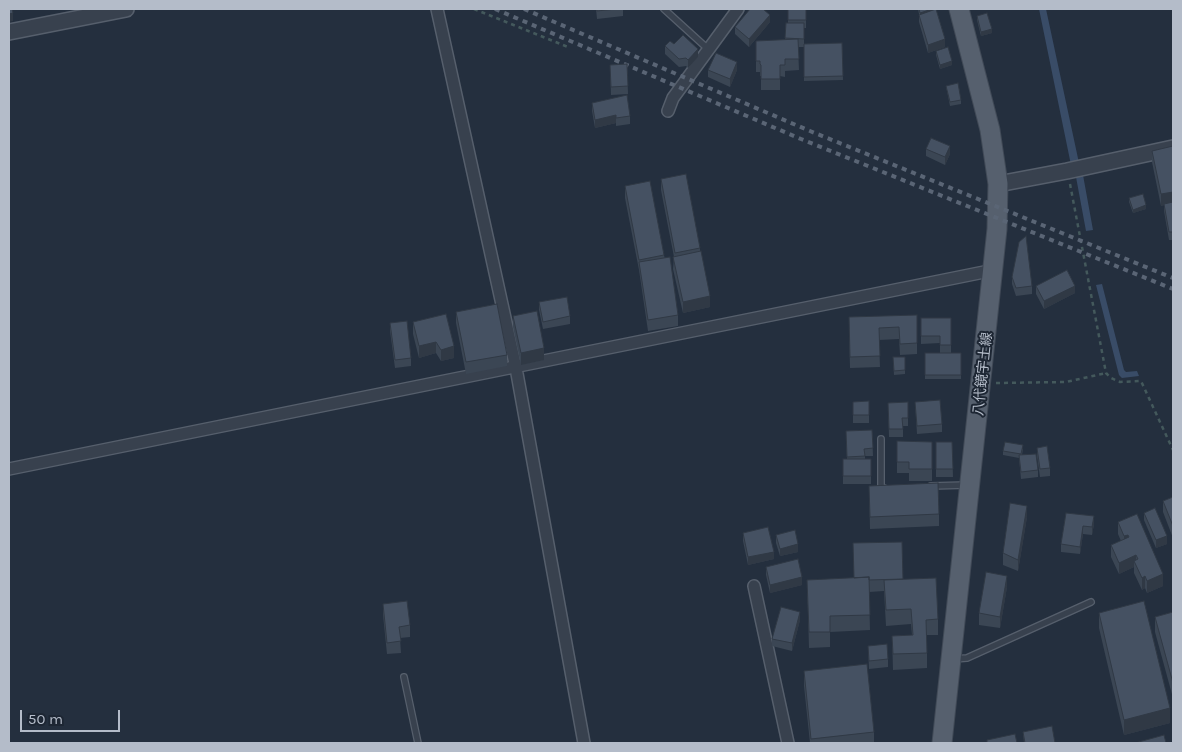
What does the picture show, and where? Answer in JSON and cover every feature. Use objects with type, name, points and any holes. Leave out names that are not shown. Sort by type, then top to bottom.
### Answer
[{"type":"main road","name":"八代鏡宇土線","points":[[942,743],[998,229],[998,184],[990,130],[959,9]]},
{"type":"street","points":[[9,32],[126,9]]},
{"type":"street","points":[[438,9],[516,368],[584,743]]},
{"type":"street","points":[[668,111],[673,98],[738,9]]},
{"type":"street","points":[[998,184],[1173,148]]},
{"type":"street","points":[[9,469],[994,270]]},
{"type":"street","points":[[754,586],[788,743]]},
{"type":"lane","points":[[664,9],[708,49]]},
{"type":"lane","points":[[881,439],[881,488],[890,487]]},
{"type":"lane","points":[[926,486],[971,485]]},
{"type":"lane","points":[[952,659],[967,658],[1091,602]]},
{"type":"lane","points":[[404,677],[418,743]]},
{"type":"path","points":[[474,9],[568,47]]},
{"type":"path","points":[[1068,171],[1106,372],[1111,378],[1120,382],[1141,381],[1173,450]]},
{"type":"path","points":[[982,383],[1066,382],[1106,372]]},
{"type":"water","points":[[1039,9],[1046,9],[1079,163],[1071,165]]},
{"type":"water","points":[[1083,175],[1093,230],[1086,231],[1076,177]]},
{"type":"water","points":[[1102,284],[1124,370],[1126,372],[1137,371],[1139,376],[1122,378],[1119,375],[1096,285]]},
{"type":"building","points":[[9,9],[12,9],[13,13],[9,14]]},
{"type":"building","points":[[597,9],[616,9],[597,11]]},
{"type":"building","points":[[750,9],[763,9],[770,15],[749,39],[735,27]]},
{"type":"building","points":[[788,9],[806,9],[806,20],[788,20]]},
{"type":"building","points":[[919,9],[932,9],[920,13]]},
{"type":"building","points":[[936,9],[945,39],[928,45],[919,15]]},
{"type":"building","points":[[987,13],[992,29],[981,32],[977,16]]},
{"type":"building","points":[[786,23],[804,23],[804,39],[785,38]]},
{"type":"building","points":[[683,35],[698,49],[688,60],[686,58],[679,59],[665,46],[670,41],[674,44]]},
{"type":"building","points":[[798,39],[799,59],[785,59],[785,65],[780,65],[780,79],[761,79],[760,61],[756,61],[756,41]]},
{"type":"building","points":[[842,43],[843,76],[804,77],[804,44]]},
{"type":"building","points":[[948,47],[952,61],[940,65],[936,51]]},
{"type":"building","points":[[716,53],[737,62],[730,79],[708,70]]},
{"type":"building","points":[[627,64],[628,86],[611,87],[610,65]]},
{"type":"building","points":[[958,83],[961,100],[950,102],[946,86]]},
{"type":"building","points":[[627,95],[630,116],[616,118],[616,115],[595,120],[592,103]]},
{"type":"building","points":[[931,138],[950,146],[945,157],[926,149]]},
{"type":"building","points":[[1173,146],[1173,192],[1161,194],[1152,151]]},
{"type":"building","points":[[686,174],[700,248],[675,253],[661,179]]},
{"type":"building","points":[[650,181],[664,255],[639,260],[625,186]]},
{"type":"building","points":[[1143,194],[1146,205],[1133,210],[1129,198]]},
{"type":"building","points":[[1173,202],[1173,232],[1169,232],[1164,204]]},
{"type":"building","points":[[1026,236],[1032,286],[1016,288],[1012,277],[1019,242]]},
{"type":"building","points":[[701,251],[710,296],[683,302],[673,257]]},
{"type":"building","points":[[670,257],[678,315],[648,320],[639,262]]},
{"type":"building","points":[[1067,270],[1075,286],[1044,301],[1036,286]]},
{"type":"building","points":[[567,297],[570,316],[543,322],[539,302]]},
{"type":"building","points":[[497,304],[507,355],[466,362],[456,312]]},
{"type":"building","points":[[537,311],[544,348],[521,353],[513,316]]},
{"type":"building","points":[[446,314],[454,346],[441,350],[436,342],[419,346],[413,322]]},
{"type":"building","points":[[917,315],[917,343],[900,344],[899,327],[879,328],[880,356],[850,357],[849,317]]},
{"type":"building","points":[[921,318],[951,318],[951,345],[940,345],[940,336],[921,336]]},
{"type":"building","points":[[407,321],[411,358],[395,360],[390,323]]},
{"type":"building","points":[[925,353],[961,353],[961,375],[925,375]]},
{"type":"building","points":[[893,357],[905,357],[905,370],[894,371]]},
{"type":"building","points":[[940,400],[942,424],[917,426],[915,402]]},
{"type":"building","points":[[869,401],[869,415],[853,415],[853,402]]},
{"type":"building","points":[[908,402],[908,418],[902,418],[903,429],[889,429],[888,403]]},
{"type":"building","points":[[872,430],[873,448],[864,449],[865,456],[847,457],[846,431]]},
{"type":"building","points":[[897,441],[932,442],[932,469],[909,469],[909,462],[897,462]]},
{"type":"building","points":[[936,442],[952,442],[953,469],[936,469]]},
{"type":"building","points":[[1005,442],[1023,445],[1021,454],[1003,451]]},
{"type":"building","points":[[1047,446],[1050,468],[1040,469],[1037,448]]},
{"type":"building","points":[[1036,454],[1038,470],[1021,472],[1019,455]]},
{"type":"building","points":[[843,459],[871,459],[871,476],[843,476]]},
{"type":"building","points":[[938,483],[939,514],[870,517],[869,486]]},
{"type":"building","points":[[1173,497],[1173,526],[1163,501]]},
{"type":"building","points":[[1010,503],[1027,506],[1018,560],[1003,553]]},
{"type":"building","points":[[1155,508],[1167,536],[1156,540],[1144,513]]},
{"type":"building","points":[[1066,513],[1094,516],[1092,527],[1083,526],[1080,547],[1061,544]]},
{"type":"building","points":[[1137,514],[1163,574],[1147,581],[1145,576],[1142,578],[1134,561],[1138,559],[1136,555],[1119,563],[1111,545],[1129,537],[1128,535],[1124,536],[1118,522]]},
{"type":"building","points":[[768,527],[774,552],[748,557],[743,533]]},
{"type":"building","points":[[795,530],[798,544],[780,549],[776,535]]},
{"type":"building","points":[[902,542],[903,579],[869,580],[869,577],[854,578],[853,543]]},
{"type":"building","points":[[798,559],[802,577],[770,585],[766,567]]},
{"type":"building","points":[[986,572],[1007,576],[1000,617],[979,613]]},
{"type":"building","points":[[869,577],[870,615],[830,616],[830,632],[809,632],[807,580]]},
{"type":"building","points":[[936,578],[938,619],[926,620],[927,653],[893,654],[892,636],[913,635],[911,609],[886,610],[884,580]]},
{"type":"building","points":[[407,601],[410,625],[399,627],[401,641],[387,643],[383,604]]},
{"type":"building","points":[[1144,601],[1170,708],[1124,720],[1099,613]]},
{"type":"building","points":[[781,607],[800,612],[792,643],[772,639]]},
{"type":"building","points":[[1173,612],[1173,683],[1155,617]]},
{"type":"building","points":[[887,644],[888,659],[869,661],[868,646]]},
{"type":"building","points":[[867,664],[874,732],[811,739],[804,671]]},
{"type":"building","points":[[1052,726],[1055,743],[1025,743],[1023,732]]},
{"type":"building","points":[[1015,734],[1017,743],[987,743],[987,740]]},
{"type":"building","points":[[1164,735],[1166,743],[1135,743]]},
{"type":"railway","points":[[495,9],[801,139],[1173,289]]},
{"type":"railway","points":[[524,9],[810,131],[1173,278]]}]
